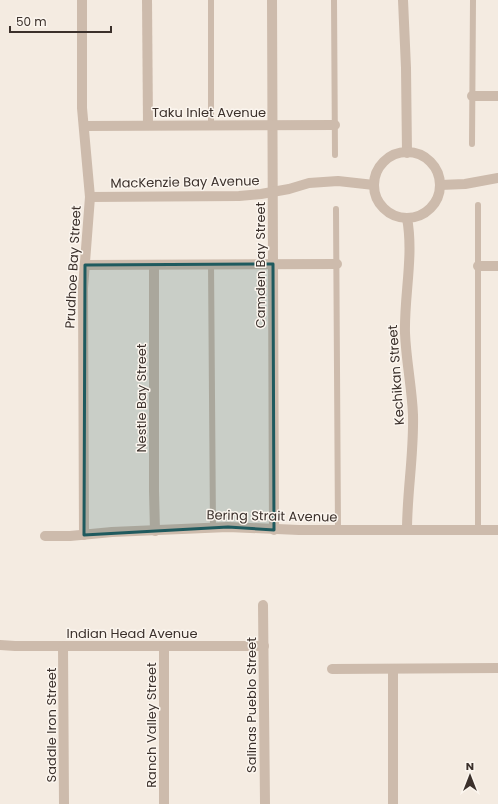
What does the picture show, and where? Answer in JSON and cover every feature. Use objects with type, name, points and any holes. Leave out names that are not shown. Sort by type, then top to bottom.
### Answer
[{"type":"street","name":"Prudhoe Bay Street","points":[[82,0],[82,108],[90,197],[83,288],[84,535]]},
{"type":"street","points":[[147,0],[148,126]]},
{"type":"street","name":"Camden Bay Street","points":[[272,0],[274,530]]},
{"type":"street","points":[[403,0],[406,68],[407,153]]},
{"type":"street","points":[[472,96],[498,96]]},
{"type":"street","name":"Taku Inlet Avenue","points":[[84,126],[335,125]]},
{"type":"street","points":[[407,153],[417,154],[434,166],[440,185],[439,195],[427,212],[418,216],[407,218],[388,212],[376,196],[374,185],[376,175],[381,166],[388,159],[397,154],[407,153]]},
{"type":"street","points":[[440,185],[465,184],[498,178]]},
{"type":"street","name":"MacKenzie Bay Avenue","points":[[90,197],[239,196],[289,189],[309,183],[338,181],[374,185]]},
{"type":"street","name":"Kechikan Street","points":[[407,218],[411,243],[405,334],[413,414],[413,450],[407,507],[407,530]]},
{"type":"street","points":[[85,265],[337,264]]},
{"type":"street","name":"Nestle Bay Street","points":[[154,265],[155,531]]},
{"type":"street","points":[[478,266],[498,266]]},
{"type":"street","name":"Bering Strait Avenue","points":[[45,536],[213,528],[274,530],[498,530]]},
{"type":"street","name":"Salinas Pueblo Street","points":[[263,605],[265,804]]},
{"type":"street","name":"Indian Head Avenue","points":[[0,645],[264,646]]},
{"type":"street","name":"Saddle Iron Street","points":[[63,646],[64,804]]},
{"type":"street","name":"Ranch Valley Street","points":[[164,646],[164,804]]},
{"type":"street","points":[[332,669],[498,668]]},
{"type":"street","points":[[393,669],[393,804]]},
{"type":"lane","points":[[211,0],[211,125]]},
{"type":"lane","points":[[334,0],[335,155]]},
{"type":"lane","points":[[472,0],[472,144]]},
{"type":"lane","points":[[478,205],[478,530]]},
{"type":"lane","points":[[336,209],[338,530]]},
{"type":"lane","points":[[212,264],[213,528]]},
{"type":"highlighted area","points":[[273,264],[274,530],[228,527],[84,535],[85,265]]}]
